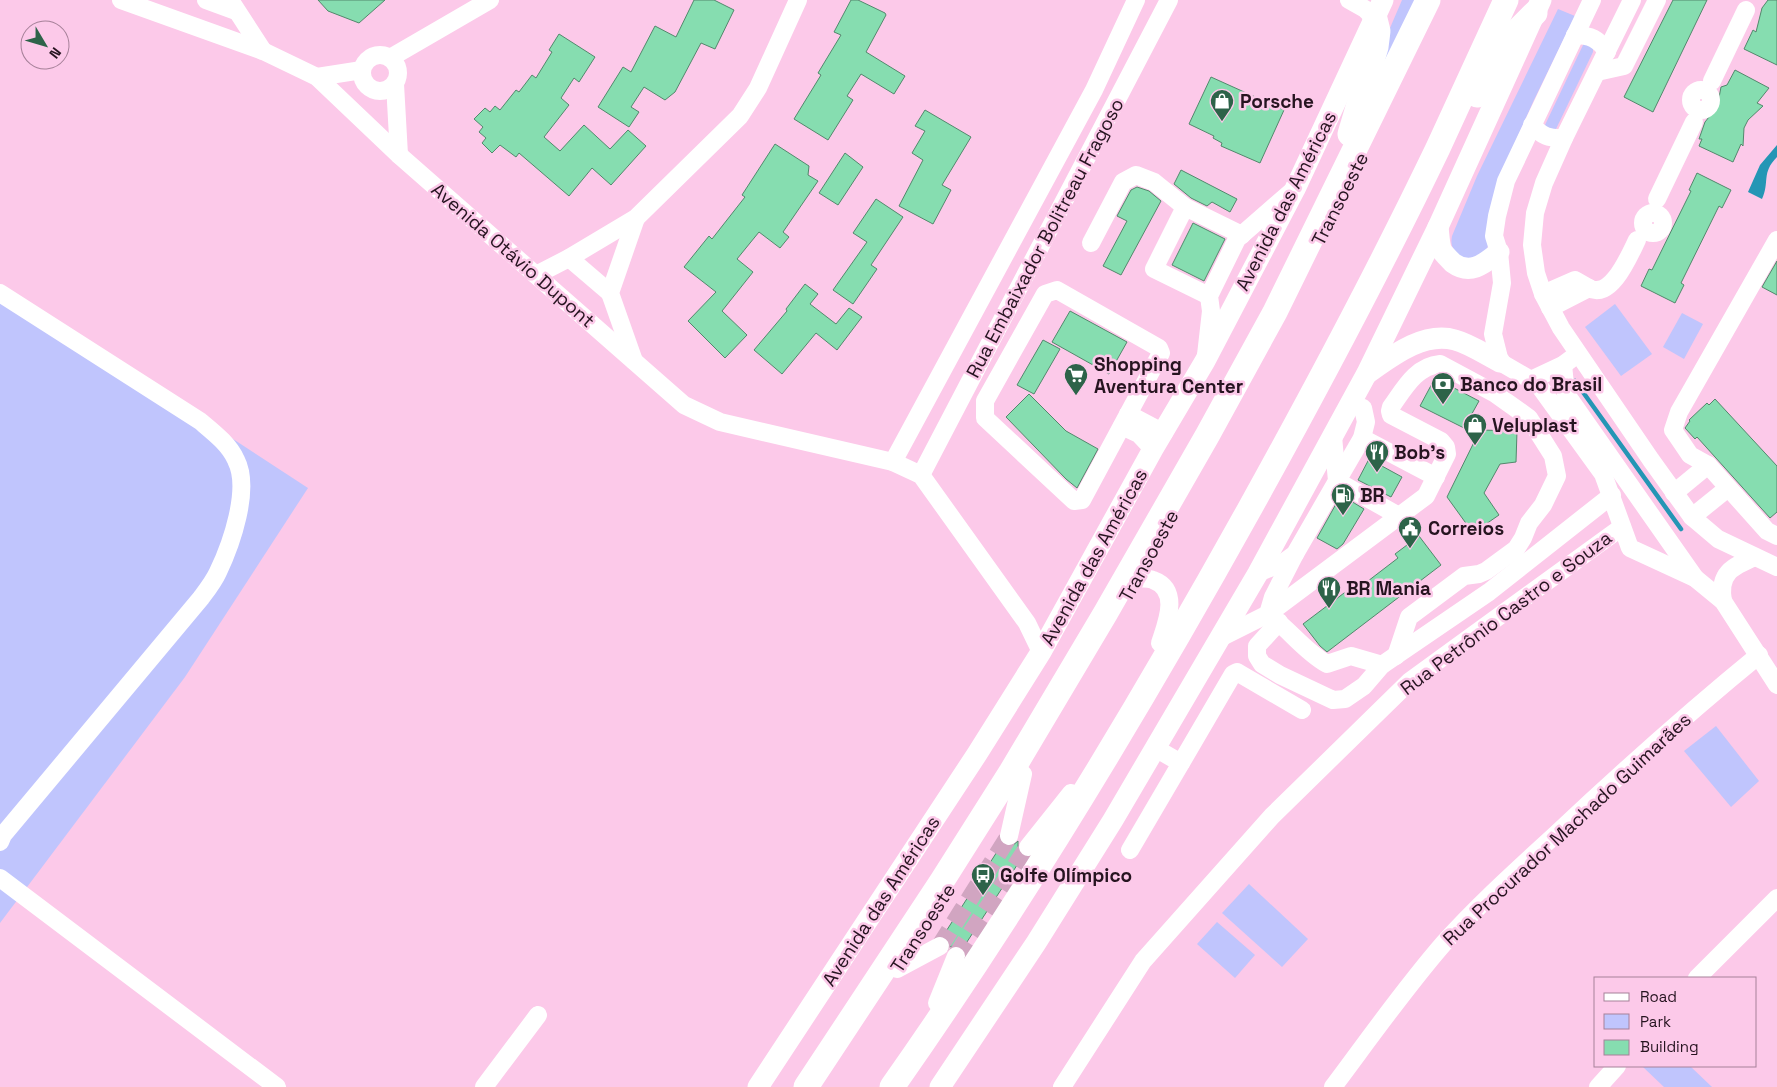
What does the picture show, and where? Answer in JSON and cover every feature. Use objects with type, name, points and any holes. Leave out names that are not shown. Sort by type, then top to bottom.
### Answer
[{"type":"highway","name":"Avenida das Américas","points":[[806,1087],[937,889],[1011,772],[1105,614],[1207,436],[1266,328],[1428,0]]},
{"type":"highway","points":[[892,1087],[1007,917],[1156,672],[1208,582],[1308,403],[1438,149],[1506,0]]},
{"type":"highway","points":[[1438,149],[1447,141],[1463,120],[1513,35],[1538,6]]},
{"type":"highway","points":[[1341,179],[1344,155],[1376,46],[1379,9]]},
{"type":"main road","points":[[940,1087],[1036,943],[1113,820],[1258,573],[1368,373],[1438,227],[1538,6]]},
{"type":"main road","name":"Avenida das Américas","points":[[758,1087],[966,771],[1041,652],[1158,441],[1205,361],[1295,189],[1379,9]]},
{"type":"main road","points":[[1438,227],[1442,250],[1455,264],[1463,269],[1473,269],[1482,265],[1499,252]]},
{"type":"main road","points":[[1368,373],[1400,351],[1429,339],[1456,340],[1500,362]]},
{"type":"street","name":"Avenida Otávio Dupont","points":[[121,0],[263,51],[317,77],[399,155],[684,405],[720,422],[893,462],[921,475]]},
{"type":"street","points":[[206,0],[233,6],[263,51]]},
{"type":"street","points":[[390,58],[490,0]]},
{"type":"street","points":[[536,275],[569,258],[636,218],[740,116],[758,88],[798,0]]},
{"type":"street","name":"Rua Embaixador Bolitreau Fragoso","points":[[893,462],[1094,90],[1136,0]]},
{"type":"street","name":"Rua Embaixador Bolitreau Fragoso","points":[[921,475],[1169,0]]},
{"type":"street","points":[[1349,0],[1365,9],[1379,9]]},
{"type":"street","name":"Transoeste","points":[[817,1087],[1023,774],[1137,578],[1344,195],[1436,0]]},
{"type":"street","points":[[881,1087],[920,1031],[1071,794],[1160,643],[1338,327],[1402,201],[1497,0]]},
{"type":"street","points":[[1592,0],[1506,181],[1497,216],[1494,236],[1499,252],[1502,283],[1493,334],[1500,362],[1540,386],[1603,474],[1630,548],[1695,578],[1724,601],[1777,685]]},
{"type":"street","points":[[1632,0],[1544,183],[1535,213],[1532,245],[1536,273],[1547,301],[1578,354],[1694,519],[1718,540],[1777,567]]},
{"type":"street","points":[[1597,72],[1624,66],[1657,0]]},
{"type":"street","points":[[1547,301],[1589,288],[1592,290],[1601,289],[1613,282],[1618,276],[1637,240],[1652,222],[1657,199],[1749,3]]},
{"type":"street","points":[[1575,35],[1587,35],[1594,38],[1602,43],[1607,52]]},
{"type":"street","points":[[395,84],[385,91],[373,90],[364,82],[362,70],[364,64],[373,56],[379,55],[390,58],[395,62],[399,72],[395,84],[399,155]]},
{"type":"street","points":[[317,77],[362,70]]},
{"type":"street","points":[[1094,90],[1118,99]]},
{"type":"street","points":[[1532,125],[1545,137],[1564,138]]},
{"type":"street","points":[[1091,243],[1123,182],[1136,176],[1154,182],[1186,207],[1242,235]]},
{"type":"street","points":[[1205,361],[1211,311],[1209,296],[1237,239],[1295,189]]},
{"type":"street","points":[[1186,207],[1154,269],[1209,296]]},
{"type":"street","points":[[610,293],[636,218]]},
{"type":"street","points":[[1777,240],[1679,412],[1673,430],[1690,455],[1708,465],[1767,530],[1777,536]]},
{"type":"street","points":[[569,258],[610,293],[635,362]]},
{"type":"street","points":[[1057,290],[1160,348],[1161,353],[1125,420],[1082,500],[1074,501],[986,418],[985,400],[1045,294],[1057,290]]},
{"type":"street","points":[[0,293],[200,421],[221,440],[236,460],[243,481],[240,505],[218,574],[201,598],[1,837]]},
{"type":"street","points":[[1531,380],[1563,365],[1578,354]]},
{"type":"street","points":[[1220,638],[1274,618],[1426,496],[1430,475],[1447,454],[1446,447],[1441,441],[1391,415],[1390,411],[1415,374],[1430,365],[1440,364],[1494,393],[1529,418],[1553,456],[1557,476],[1543,505],[1529,523],[1523,538],[1516,548],[1486,571],[1464,576],[1410,617],[1389,660]]},
{"type":"street","points":[[1563,365],[1566,394],[1695,578]]},
{"type":"street","points":[[1363,408],[1366,422],[1362,438],[1295,554],[1273,597],[1274,618],[1257,646],[1257,656],[1262,664],[1333,700],[1345,699],[1364,686],[1389,660],[1489,592],[1612,495]]},
{"type":"street","points":[[1125,420],[1158,441]]},
{"type":"street","points":[[1333,436],[1337,481]]},
{"type":"street","points":[[1362,438],[1430,475]]},
{"type":"street","points":[[1674,493],[1708,465]]},
{"type":"street","points":[[921,475],[1027,623],[1041,652]]},
{"type":"street","points":[[1337,481],[1400,516]]},
{"type":"street","points":[[1694,519],[1728,488]]},
{"type":"street","name":"Rua Petrônio Castro e Souza","points":[[1062,1087],[1143,961],[1272,816],[1410,681],[1622,527]]},
{"type":"street","points":[[1258,573],[1284,562],[1295,554]]},
{"type":"street","points":[[1724,601],[1721,587],[1724,576],[1737,564],[1755,556]]},
{"type":"street","points":[[1137,578],[1152,579],[1160,584],[1168,594],[1170,604],[1169,616],[1160,643]]},
{"type":"street","points":[[1274,618],[1312,656],[1327,664],[1351,656],[1389,660]]},
{"type":"street","name":"Rua Procurador Machado Guimarães","points":[[1334,1087],[1386,1015],[1444,944],[1493,893],[1658,740],[1703,700],[1759,655]]},
{"type":"street","points":[[1130,850],[1233,674],[1237,672],[1242,674],[1302,710]]},
{"type":"street","points":[[1155,748],[1181,763]]},
{"type":"street","points":[[1009,836],[1023,774]]},
{"type":"street","points":[[1028,847],[1071,794]]},
{"type":"street","points":[[0,878],[277,1087]]},
{"type":"street","points":[[1699,977],[1777,898]]},
{"type":"street","points":[[896,969],[940,946]]},
{"type":"street","points":[[937,1003],[956,956]]},
{"type":"street","points":[[484,1087],[538,1015]]},
{"type":"street","points":[[1598,1087],[1616,1067]]},
{"type":"green space","points":[[1402,0],[1418,0],[1371,103],[1390,28]]},
{"type":"green space","points":[[1558,9],[1575,16],[1500,176],[1485,254],[1468,262],[1453,248],[1452,236],[1477,176]]},
{"type":"green space","points":[[1584,43],[1593,47],[1593,52],[1556,129],[1548,130],[1545,125]]},
{"type":"green space","points":[[0,287],[308,488],[185,677],[0,923]]},
{"type":"green space","points":[[1615,304],[1652,354],[1621,376],[1585,327]]},
{"type":"green space","points":[[1682,313],[1703,324],[1684,359],[1663,347]]},
{"type":"green space","points":[[1716,726],[1759,781],[1731,807],[1684,751]]},
{"type":"green space","points":[[1249,884],[1308,939],[1282,967],[1222,913]]},
{"type":"green space","points":[[1217,922],[1255,955],[1235,978],[1197,944]]},
{"type":"green space","points":[[1643,1067],[1691,1067],[1712,1087],[1664,1087]]},
{"type":"shaded area","points":[[1777,145],[1777,157],[1767,173],[1762,199],[1748,192],[1760,165]]},
{"type":"building","points":[[318,0],[385,0],[359,23],[328,11]]},
{"type":"building","points":[[694,0],[714,0],[734,10],[715,49],[701,43],[675,92],[665,100],[644,87],[631,107],[639,112],[629,127],[598,107],[623,67],[631,72],[655,26],[676,37]]},
{"type":"building","points":[[851,0],[858,0],[885,13],[886,15],[866,52],[905,76],[894,94],[861,74],[847,96],[853,100],[828,140],[794,119],[821,75],[818,73],[841,35],[834,32]]},
{"type":"building","points":[[1673,0],[1707,0],[1653,112],[1624,97]]},
{"type":"building","points":[[1768,0],[1777,0],[1777,65],[1744,49],[1753,30],[1756,32],[1762,8]]},
{"type":"building","points":[[559,34],[595,57],[579,82],[574,78],[561,98],[569,105],[544,137],[560,151],[584,125],[610,149],[628,130],[646,146],[611,185],[592,168],[569,196],[519,153],[516,157],[500,145],[492,153],[482,143],[486,138],[479,132],[483,127],[474,119],[485,108],[490,112],[495,106],[500,110],[516,90],[519,92],[532,75],[536,78],[552,52],[549,50]]},
{"type":"building","points":[[1735,70],[1769,88],[1757,103],[1763,106],[1748,120],[1744,128],[1743,146],[1741,144],[1733,162],[1699,146],[1702,139],[1699,139],[1705,122],[1718,103],[1721,87],[1727,85]]},
{"type":"building","points":[[1211,77],[1284,110],[1260,163],[1221,146],[1222,143],[1213,138],[1214,136],[1189,124]]},
{"type":"building","points":[[925,110],[971,137],[942,185],[951,190],[933,224],[899,206],[923,160],[912,153],[925,131],[915,126]]},
{"type":"building","points":[[775,144],[809,166],[808,175],[818,181],[783,232],[789,237],[780,248],[759,232],[737,259],[753,272],[722,311],[747,335],[725,358],[688,321],[716,292],[684,267],[709,236],[712,239],[745,197],[742,195]]},
{"type":"building","points":[[845,153],[863,167],[838,205],[819,193]]},
{"type":"building","points":[[1181,170],[1237,199],[1230,212],[1212,202],[1207,206],[1191,198],[1174,184]]},
{"type":"building","points":[[1697,173],[1731,190],[1722,208],[1719,206],[1681,283],[1684,285],[1675,303],[1641,286],[1649,269],[1652,270],[1691,191],[1689,190]]},
{"type":"building","points":[[1137,187],[1149,191],[1161,201],[1121,275],[1103,266],[1127,221],[1117,216],[1131,190]]},
{"type":"building","points":[[876,199],[903,217],[871,265],[877,269],[853,304],[833,290],[867,242],[853,233]]},
{"type":"building","points":[[1193,223],[1225,239],[1204,281],[1172,265]]},
{"type":"building","points":[[1777,261],[1777,295],[1762,287]]},
{"type":"building","points":[[805,284],[818,294],[810,304],[836,324],[849,308],[862,317],[837,350],[816,333],[782,374],[754,350],[787,311],[786,309]]},
{"type":"building","points":[[1070,311],[1127,342],[1109,374],[1052,342]]},
{"type":"building","points":[[1043,340],[1060,349],[1034,394],[1017,385]]},
{"type":"building","points":[[1435,378],[1479,401],[1464,428],[1420,406]]},
{"type":"building","points":[[1029,394],[1066,431],[1098,449],[1077,488],[1006,417]]},
{"type":"building","points":[[1715,399],[1777,466],[1777,512],[1770,518],[1697,437],[1695,439],[1685,428],[1689,420],[1707,403],[1709,405]]},
{"type":"building","points":[[1480,430],[1517,431],[1516,462],[1500,464],[1484,493],[1499,515],[1473,533],[1447,497]]},
{"type":"building","points":[[1369,459],[1402,477],[1391,497],[1358,480]]},
{"type":"building","points":[[1341,495],[1364,509],[1343,544],[1337,549],[1317,538]]},
{"type":"building","points":[[1419,536],[1441,565],[1327,652],[1303,624],[1352,587],[1355,591],[1398,558],[1395,554]]},
{"type":"building","name":"Golfe Olímpico","points":[[1018,841],[1018,850],[1023,856],[963,948],[955,945],[950,947],[949,941],[943,936],[1002,844],[1012,846]]},
{"type":"waterway","points":[[1575,381],[1681,529]]},
{"type":"tunnel","points":[[940,946],[1009,836]]},
{"type":"tunnel","points":[[956,956],[1028,847]]},
{"type":"place","name":"Porsche","points":[[1222,122]]},
{"type":"place","name":"Shopping Aventura Center","points":[[1076,396]]},
{"type":"place","name":"Banco do Brasil","points":[[1443,405]]},
{"type":"place","name":"Veluplast","points":[[1475,446]]},
{"type":"place","name":"Bob's","points":[[1377,473]]},
{"type":"place","name":"BR","points":[[1343,516]]},
{"type":"place","name":"Correios","points":[[1410,549]]},
{"type":"place","name":"BR Mania","points":[[1329,609]]},
{"type":"place","name":"Golfe Olímpico","points":[[983,896]]}]
